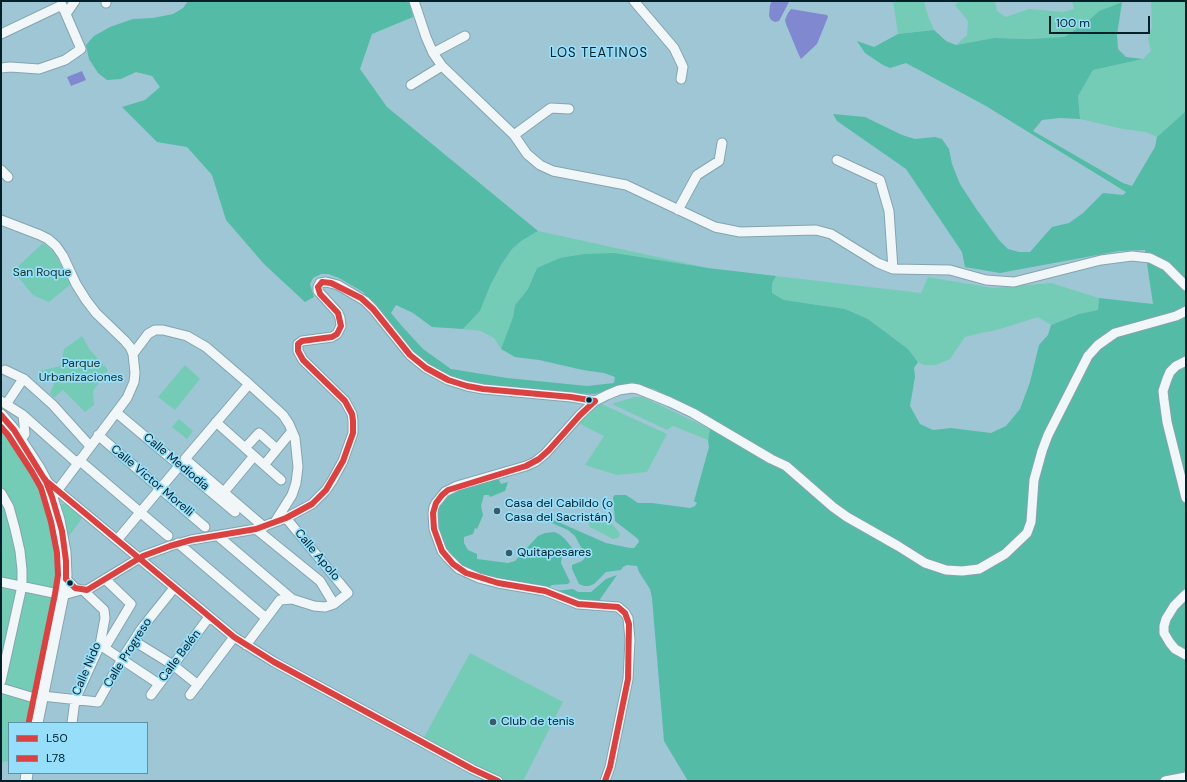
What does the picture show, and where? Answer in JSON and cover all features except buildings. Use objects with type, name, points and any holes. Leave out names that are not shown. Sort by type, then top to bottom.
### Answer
[{"type":"main road","points":[[1,415],[9,423],[55,494],[65,547],[66,580],[37,722]]},
{"type":"street","points":[[66,14],[75,1]]},
{"type":"street","points":[[414,1],[426,37],[433,53],[442,66],[514,135],[527,154],[540,166],[553,171],[626,184],[715,227],[740,232],[816,230],[831,234],[878,263],[893,269],[950,270],[986,280],[1014,282],[1101,260],[1132,256],[1150,258],[1166,266],[1186,286]]},
{"type":"street","points":[[634,1],[674,48],[683,67],[680,79]]},
{"type":"street","points":[[1,34],[62,5],[81,49],[65,60],[38,69],[10,67],[1,68]]},
{"type":"street","points":[[433,53],[465,36]]},
{"type":"street","points":[[411,85],[442,66]]},
{"type":"street","points":[[514,135],[551,108],[569,110]]},
{"type":"street","points":[[678,210],[697,175],[719,161],[722,143]]},
{"type":"street","points":[[837,160],[880,180],[889,211],[893,269]]},
{"type":"street","points":[[1,170],[8,177]]},
{"type":"street","points":[[1,220],[30,230],[48,239],[56,246],[63,256],[76,284],[86,300],[96,313],[125,341],[133,354],[135,373],[134,382],[127,398],[55,494],[117,540],[209,617],[246,645],[279,665],[498,781]]},
{"type":"street","points":[[1,582],[63,595],[83,591],[90,589],[138,558],[178,543],[260,528],[297,513],[312,504],[332,481],[343,461],[353,428],[352,414],[345,401],[303,360],[298,351],[298,344],[302,341],[332,337],[337,334],[341,326],[338,313],[318,291],[320,283],[326,282],[338,286],[365,301],[410,354],[429,370],[448,380],[483,389],[571,397],[595,401]]},
{"type":"street","points":[[605,781],[610,767],[628,679],[629,624],[625,613],[618,607],[578,604],[545,591],[498,583],[466,573],[453,564],[447,557],[434,529],[434,507],[436,502],[445,492],[457,486],[526,466],[542,457],[580,415],[595,401],[613,392],[632,388],[644,391],[693,413],[771,459],[786,466],[833,507],[847,517],[892,542],[925,563],[946,570],[962,571],[979,569],[1005,554],[1027,533],[1031,522],[1034,480],[1042,451],[1048,435],[1088,356],[1098,345],[1115,333],[1186,312]]},
{"type":"street","points":[[133,354],[151,332],[155,330],[187,336],[199,343],[249,384],[283,415],[292,431],[298,467],[296,483],[292,495],[275,522]]},
{"type":"street","points":[[1186,361],[1176,366],[1170,372],[1164,391],[1168,422],[1186,498]]},
{"type":"street","points":[[5,370],[23,379],[53,405],[90,446]]},
{"type":"street","points":[[23,379],[4,402],[23,415],[168,536]]},
{"type":"street","points":[[246,645],[280,600],[292,599],[314,606],[334,604],[320,581],[260,528],[224,492],[185,459],[249,384]]},
{"type":"street","name":"Calle Mediodía","points":[[117,413],[234,512]]},
{"type":"street","points":[[20,440],[25,434],[23,415]]},
{"type":"street","points":[[216,422],[281,480]]},
{"type":"street","points":[[264,465],[292,431]]},
{"type":"street","points":[[245,448],[259,433],[277,449]]},
{"type":"street","name":"Calle Victor Morelli","points":[[98,435],[205,527]]},
{"type":"street","points":[[224,492],[254,456]]},
{"type":"street","points":[[117,540],[180,465]]},
{"type":"street","points":[[1,493],[9,507],[20,550],[22,586],[1,681]]},
{"type":"street","name":"Calle Apolo","points":[[286,518],[348,593],[334,604]]},
{"type":"street","points":[[218,536],[292,599]]},
{"type":"street","points":[[178,543],[266,618]]},
{"type":"street","points":[[100,645],[106,644],[131,604],[105,579]]},
{"type":"street","points":[[66,580],[72,586],[83,591]]},
{"type":"street","name":"Calle Progreso","points":[[75,700],[98,702],[122,659],[152,614],[174,588]]},
{"type":"street","name":"Calle Nido","points":[[1,688],[41,698],[75,700],[100,645],[105,618],[104,610],[83,591]]},
{"type":"street","points":[[1186,594],[1174,606],[1166,619],[1164,626],[1164,633],[1170,643],[1175,649],[1186,655]]},
{"type":"street","name":"Calle Belén","points":[[151,694],[209,617]]},
{"type":"street","points":[[190,694],[234,637]]},
{"type":"street","points":[[134,641],[173,665],[198,684]]},
{"type":"street","points":[[100,645],[159,684]]},
{"type":"street","points":[[72,722],[75,700]]},
{"type":"street","points":[[1165,781],[1186,777]]},
{"type":"green space","points":[[188,1],[409,1],[413,17],[372,34],[360,69],[387,107],[538,231],[521,241],[512,249],[501,265],[490,286],[480,311],[463,329],[432,327],[413,313],[396,305],[391,313],[401,325],[423,349],[451,369],[507,378],[587,386],[614,383],[615,377],[604,373],[539,360],[515,357],[501,349],[513,317],[515,305],[528,289],[537,268],[560,258],[584,254],[615,253],[708,268],[776,276],[772,283],[772,293],[784,300],[845,309],[868,319],[908,349],[918,362],[914,368],[915,377],[910,406],[920,424],[933,430],[951,428],[991,433],[1006,426],[1020,409],[1030,382],[1039,345],[1048,335],[1051,325],[1079,314],[1098,310],[1099,298],[1153,304],[1145,250],[1119,251],[1000,273],[965,267],[962,252],[906,169],[837,121],[833,114],[865,117],[902,135],[915,139],[935,137],[942,139],[949,149],[952,164],[960,184],[999,240],[1008,249],[1019,252],[1030,252],[1052,227],[1069,223],[1083,213],[1103,193],[1123,195],[1126,192],[986,106],[906,63],[890,68],[883,65],[865,53],[857,41],[874,47],[898,34],[934,30],[946,41],[956,45],[994,38],[1029,39],[1064,37],[1086,23],[1099,11],[1122,2],[1117,35],[1118,49],[1126,57],[1143,59],[1093,70],[1078,96],[1080,119],[1060,118],[1042,120],[1033,131],[1123,183],[1132,186],[1155,147],[1157,137],[1186,111],[1186,781],[688,781],[664,741],[650,589],[639,572],[637,566],[627,565],[621,570],[606,572],[594,584],[589,586],[579,584],[572,569],[572,565],[582,561],[585,558],[585,555],[575,536],[568,530],[545,520],[542,515],[606,543],[634,548],[639,542],[638,539],[615,521],[613,497],[615,495],[626,495],[638,503],[652,503],[690,508],[695,506],[697,503],[694,501],[709,447],[708,440],[714,419],[654,389],[626,384],[595,394],[480,385],[447,377],[418,358],[363,292],[339,278],[328,274],[321,274],[313,278],[310,284],[314,297],[305,302],[264,264],[226,220],[212,175],[187,147],[157,142],[122,107],[145,100],[160,87],[152,76],[136,72],[121,79],[107,80],[98,73],[89,59],[86,45],[94,36],[110,27],[133,19],[153,18],[173,14],[183,8]]},
{"type":"green space","points":[[893,1],[924,1],[934,30],[898,34]]},
{"type":"green space","points":[[959,1],[995,1],[997,11],[1006,17],[1029,9],[1063,12],[1074,9],[1072,1],[1122,2],[1099,11],[1086,23],[1064,37],[1029,39],[994,38],[956,45],[967,35],[968,21],[955,5]]},
{"type":"green space","points":[[1151,1],[1186,1],[1186,111],[1157,137],[1146,132],[1123,129],[1080,119],[1078,96],[1093,70],[1143,59],[1151,51],[1148,39],[1152,27]]},
{"type":"green space","points":[[538,231],[708,268],[615,253],[537,268],[528,289],[515,305],[513,317],[501,349],[494,338],[481,331],[463,329],[480,311],[490,286],[501,265],[512,249],[521,241]]},
{"type":"green space","name":"San Roque","points":[[43,243],[54,252],[71,284],[49,302],[33,295],[13,271]]},
{"type":"green space","points":[[776,276],[921,293],[928,277],[993,288],[1051,283],[1099,298],[1098,310],[1079,314],[1051,325],[1038,317],[997,330],[965,337],[950,359],[936,365],[924,365],[918,362],[908,349],[868,319],[845,309],[784,300],[772,293],[772,283]]},
{"type":"green space","name":"Parque Urbanizaciones","points":[[82,336],[90,350],[108,370],[93,391],[94,405],[85,412],[63,390],[54,398],[50,393],[54,384],[40,371],[60,366],[64,349]]},
{"type":"green space","points":[[185,365],[200,379],[175,410],[158,397]]},
{"type":"green space","points":[[634,397],[643,397],[710,429],[708,440],[673,426],[667,430],[612,404]]},
{"type":"green space","points":[[595,401],[667,434],[647,472],[617,475],[585,465],[604,436],[574,421]]},
{"type":"green space","points":[[179,419],[193,431],[187,439],[172,427]]},
{"type":"green space","points":[[1,427],[12,439],[24,464],[41,489],[51,520],[57,552],[61,589],[52,617],[28,722],[8,722],[8,761],[1,762]]},
{"type":"green space","points":[[498,478],[501,484],[508,482],[505,491],[490,497],[489,495],[484,495],[481,506],[483,515],[477,529],[475,528],[473,534],[464,537],[464,543],[468,550],[477,554],[477,559],[508,563],[515,561],[538,536],[545,533],[554,532],[565,539],[576,553],[574,554],[568,552],[562,556],[561,563],[570,582],[568,584],[552,585],[548,588],[500,581],[461,567],[442,546],[436,523],[437,505],[443,497],[455,490]]},
{"type":"green space","points":[[62,504],[67,504],[83,517],[69,536],[60,507]]},
{"type":"green space","points":[[593,519],[611,523],[619,532],[620,535],[618,538],[613,539],[590,527],[588,522]]},
{"type":"green space","points":[[617,575],[598,602],[580,602],[556,591],[573,589],[578,592],[591,592],[606,579]]},
{"type":"green space","name":"Club de tenis","points":[[470,653],[563,702],[523,781],[498,781],[422,741]]},
{"type":"water","points":[[772,1],[789,2],[779,21],[775,22],[771,20],[769,16]]},
{"type":"water","points":[[791,9],[827,15],[828,17],[817,44],[801,59],[785,20]]},
{"type":"water","points":[[82,71],[86,80],[71,86],[67,77]]},
{"type":"transit line","name":"L50","points":[[318,287],[322,282],[331,283],[361,298],[373,309],[410,355],[426,368],[448,380],[483,389],[571,397],[595,401]]},
{"type":"transit line","name":"L50","points":[[66,579],[75,588],[87,590],[143,556],[170,546],[191,540],[256,529],[286,518],[312,504],[326,490],[343,461],[353,433],[353,421],[352,414],[345,401],[303,360],[298,351],[298,344],[302,341],[332,337],[337,334],[341,326],[338,313],[320,294],[318,287]]},
{"type":"transit line","name":"L50","points":[[595,401],[539,459],[526,466],[448,490],[436,503],[433,513],[434,529],[442,551],[453,564],[466,573],[498,583],[545,591],[578,604],[618,607],[625,613],[629,624],[628,679],[610,767],[605,781]]},
{"type":"transit line","name":"L50","points":[[1,415],[14,430],[45,480],[234,637],[274,662],[472,769],[498,781]]},
{"type":"transit line","name":"L78","points":[[1,427],[8,435],[41,488],[51,522],[57,553],[58,575],[55,594],[29,721]]},
{"type":"transit line","name":"L50","points":[[45,479],[62,531],[66,561],[66,579]]},
{"type":"place","name":"Casa del Cabildo (o Casa del Sacristán)","points":[[497,511]]},
{"type":"place","name":"Quitapesares","points":[[509,553]]},
{"type":"place","name":"Club de tenis","points":[[493,722]]},
{"type":"district","name":"LOS TEATINOS","points":[[599,54]]}]
